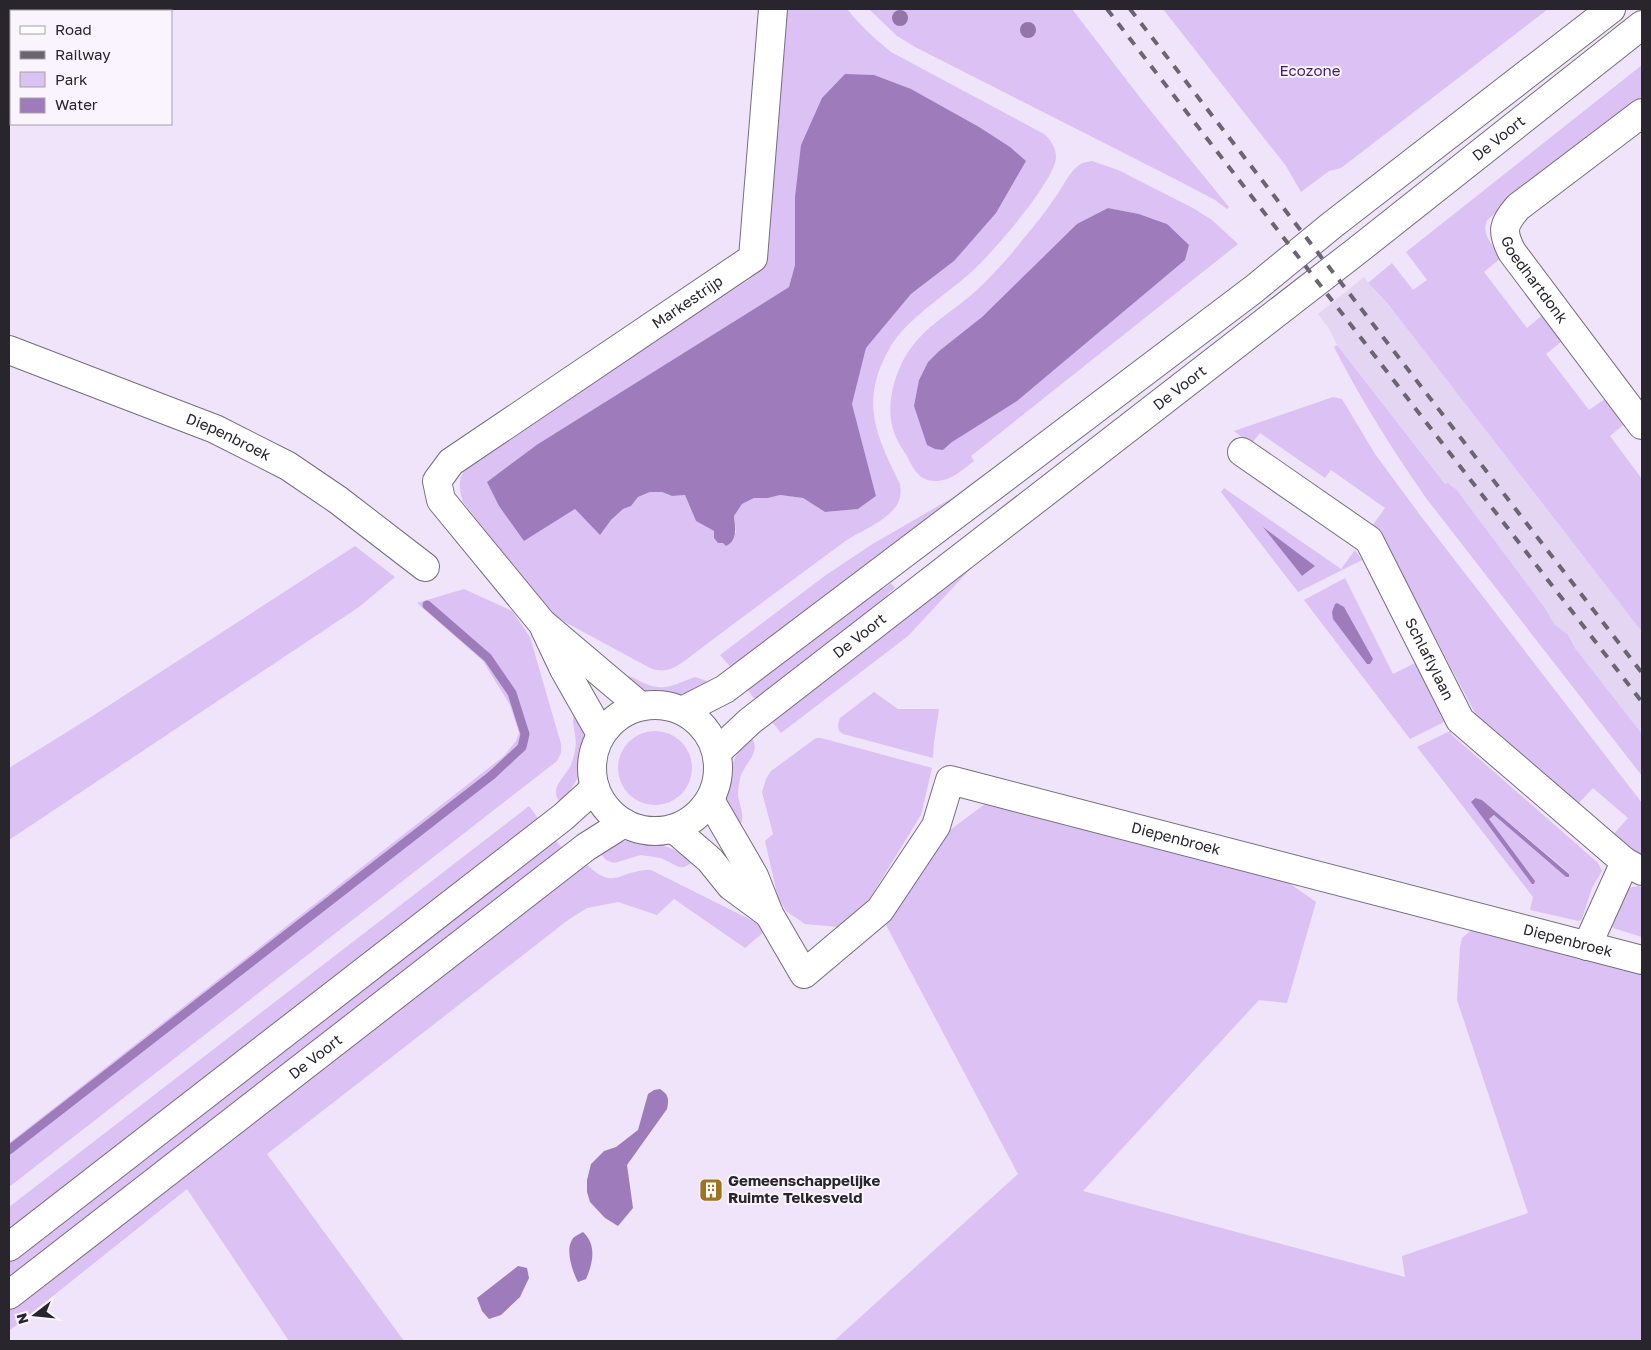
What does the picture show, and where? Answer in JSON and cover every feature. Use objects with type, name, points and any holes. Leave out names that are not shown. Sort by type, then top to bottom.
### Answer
[{"type":"street","name":"Markestrijp","points":[[542,623],[441,500],[437,481],[451,462],[753,258],[773,9]]},
{"type":"street","points":[[684,710],[725,689],[1254,289],[1611,9]]},
{"type":"street","name":"De Voort","points":[[717,752],[757,715],[1354,253],[1642,24]]},
{"type":"street","name":"Goedhartdonk","points":[[1642,113],[1518,207],[1508,219],[1504,229],[1512,252],[1642,425]]},
{"type":"street","name":"Diepenbroek","points":[[9,350],[215,429],[288,466],[338,500],[425,567]]},
{"type":"street","name":"Schlaflylaan","points":[[1242,452],[1369,540],[1460,720],[1633,866],[1587,946]]},
{"type":"street","points":[[542,623],[640,706]]},
{"type":"street","points":[[542,623],[564,669],[601,734]]},
{"type":"street","points":[[662,704],[684,710],[699,721],[710,735],[717,752],[718,777],[710,800],[694,818],[674,829],[657,832],[640,830],[624,823],[606,808],[595,788],[592,769],[594,751],[601,734],[611,721],[625,712],[640,706],[662,704]]},
{"type":"street","name":"Diepenbroek","points":[[769,914],[804,974],[880,910],[936,826],[950,780],[1642,960]]},
{"type":"street","points":[[9,1247],[563,817],[595,788]]},
{"type":"street","points":[[710,800],[754,876],[769,914]]},
{"type":"street","name":"De Voort","points":[[9,1295],[586,847],[624,823]]},
{"type":"street","points":[[674,829],[710,860],[731,886],[769,914]]},
{"type":"shaded area","points":[[1364,277],[1388,304],[1642,632],[1642,734],[1575,648],[1568,636],[1554,624],[1545,608],[1456,489],[1451,484],[1445,484],[1337,345],[1328,327],[1318,314]]},
{"type":"green space","points":[[783,9],[847,9],[868,32],[891,52],[1044,134],[1054,147],[1056,157],[1053,169],[1045,184],[1019,219],[977,266],[917,316],[901,332],[882,363],[875,384],[874,414],[881,442],[900,484],[901,493],[895,507],[884,518],[844,542],[679,665],[667,670],[652,669],[552,615],[463,502],[460,489],[462,474],[473,460],[750,279],[762,269],[766,257]],"holes":[[[795,197],[954,261],[911,294],[866,348],[852,404],[876,496],[858,509],[825,512],[803,498],[780,495],[768,498],[754,498],[742,504],[734,516],[736,533],[714,531],[696,521],[685,495],[672,496],[662,492],[650,492],[638,497],[631,506],[623,509],[600,534],[575,509],[524,541],[538,444],[789,287],[795,265]]]},
{"type":"green space","points":[[869,9],[1072,9],[1145,104],[1229,207],[1227,209],[1215,200],[1177,180],[915,47],[897,36]]},
{"type":"green space","name":"Ecozone","points":[[1163,9],[1548,9],[1341,168],[1329,171],[1301,192],[1286,166]]},
{"type":"green space","points":[[1642,65],[1642,99],[1487,220],[1487,236],[1502,257],[1484,272],[1527,328],[1545,313],[1565,339],[1546,354],[1589,410],[1609,396],[1628,421],[1610,436],[1642,479],[1642,632],[1388,304],[1368,283],[1392,263],[1413,290],[1427,280],[1406,252]]},
{"type":"green space","points":[[1092,161],[1118,170],[1193,208],[1212,220],[1238,244],[971,456],[974,461],[961,471],[941,481],[930,481],[921,477],[913,467],[895,435],[890,409],[892,391],[901,365],[908,352],[916,341],[935,323],[978,289],[1002,264],[1043,214],[1075,169],[1085,162]],"holes":[[[1108,208],[1139,214],[1167,224],[943,450],[919,380],[928,362],[982,317],[1026,275]]]},
{"type":"green space","points":[[1337,345],[1445,484],[1448,483],[1456,489],[1545,608],[1554,624],[1568,635],[1575,648],[1642,734],[1642,776],[1426,498],[1366,405],[1334,347]]},
{"type":"green space","points":[[1333,397],[1342,399],[1375,454],[1420,515],[1642,803],[1642,861],[1612,836],[1628,818],[1593,788],[1577,805],[1476,715],[1379,531],[1372,526],[1385,508],[1331,470],[1325,478],[1260,433],[1251,444],[1234,431]]},
{"type":"green space","points":[[984,474],[986,476],[734,671],[720,655],[826,575],[871,545],[952,498]]},
{"type":"green space","points":[[1224,488],[1341,569],[1355,550],[1362,560],[1298,592],[1221,492]],"holes":[[[1265,529],[1314,566],[1302,576]]]},
{"type":"green space","points":[[355,546],[395,577],[359,607],[9,840],[9,768]]},
{"type":"green space","points":[[988,550],[908,636],[781,733],[769,718]]},
{"type":"green space","points":[[1345,578],[1393,674],[1415,663],[1444,722],[1410,739],[1304,600]]},
{"type":"green space","points":[[891,583],[895,588],[886,599],[758,704],[745,686],[876,590],[885,588]]},
{"type":"green space","points":[[464,589],[512,611],[530,637],[561,744],[561,753],[557,761],[9,1187],[9,1143],[504,756],[516,741],[519,733],[510,705],[483,661],[417,603]]},
{"type":"green space","points":[[624,675],[633,677],[646,684],[660,687],[671,686],[695,677],[707,681],[712,687],[680,699],[673,699],[645,695]]},
{"type":"green space","points":[[874,692],[898,709],[939,709],[933,758],[843,734],[839,731],[838,724],[840,718]]},
{"type":"green space","points":[[575,712],[584,730],[586,752],[577,780],[560,802],[557,797],[557,786],[570,767],[575,748],[576,738],[573,721]]},
{"type":"green space","points":[[648,731],[662,731],[676,737],[686,747],[692,761],[690,782],[676,799],[662,805],[648,805],[634,799],[624,789],[618,775],[618,761],[624,747],[634,737]]},
{"type":"green space","points":[[1450,731],[1452,735],[1598,863],[1602,871],[1592,888],[1582,919],[1579,921],[1530,910],[1533,897],[1417,747]],"holes":[[[1472,799],[1482,800],[1569,873],[1567,878],[1494,815],[1489,819],[1535,881]]]},
{"type":"green space","points":[[750,736],[755,747],[739,783],[738,795],[742,810],[740,826],[727,810],[724,792],[734,760]]},
{"type":"green space","points":[[816,738],[932,768],[921,815],[865,906],[838,927],[805,924],[786,911],[778,898],[765,841],[773,834],[762,792],[766,779],[771,771]]},
{"type":"green space","points":[[989,801],[1279,876],[1316,902],[1287,1003],[1259,1000],[1083,1191],[1405,1277],[1402,1256],[1528,1213],[1457,1000],[1462,938],[1475,927],[1642,972],[1642,1341],[834,1341],[1018,1174],[886,925],[942,836]]},
{"type":"green space","points":[[529,806],[540,821],[9,1237],[9,1207]]},
{"type":"green space","points":[[553,837],[566,853],[9,1286],[9,1257]]},
{"type":"green space","points":[[633,840],[665,846],[694,862],[684,867],[679,867],[661,858],[641,855],[614,863],[606,860],[599,852],[616,843]]},
{"type":"green space","points":[[584,862],[594,871],[610,878],[651,870],[755,922],[765,931],[745,948],[674,899],[657,915],[618,902],[587,908],[568,920],[267,1154],[404,1341],[289,1341],[187,1189],[9,1331],[9,1307]]},
{"type":"green space","points":[[1642,887],[1642,937],[1613,928],[1610,919],[1620,893],[1628,888]]},
{"type":"water","points":[[845,74],[874,75],[911,89],[979,127],[1010,147],[1026,161],[996,213],[954,261],[911,294],[866,348],[852,404],[876,496],[858,509],[825,512],[803,498],[780,495],[768,498],[754,498],[742,504],[734,516],[734,537],[726,546],[723,543],[718,543],[714,538],[714,531],[696,521],[685,495],[672,496],[662,492],[650,492],[638,497],[631,506],[623,509],[611,520],[600,535],[575,509],[524,541],[499,506],[487,482],[538,444],[789,287],[795,265],[795,197],[801,145],[822,98]]},
{"type":"water","points":[[1108,208],[1139,214],[1167,224],[1189,245],[1185,260],[1017,401],[952,442],[943,450],[927,445],[914,406],[919,380],[928,362],[982,317],[1077,224]]},
{"type":"water","points":[[1263,527],[1315,566],[1302,576]]},
{"type":"water","points":[[1337,603],[1344,607],[1373,659],[1370,664],[1367,664],[1333,619],[1332,612]]},
{"type":"water","points":[[1475,798],[1482,800],[1569,874],[1569,877],[1566,877],[1494,815],[1489,819],[1535,881],[1532,884],[1471,802]]},
{"type":"water","points":[[660,1089],[668,1098],[667,1109],[627,1165],[633,1208],[618,1226],[605,1218],[590,1202],[587,1192],[587,1180],[591,1164],[604,1151],[616,1147],[638,1130],[648,1094]]},
{"type":"water","points":[[583,1232],[592,1248],[592,1261],[586,1279],[578,1282],[569,1251],[573,1238]]},
{"type":"water","points":[[518,1266],[527,1268],[529,1278],[520,1297],[501,1315],[489,1319],[482,1311],[477,1298]]},
{"type":"waterway","points":[[9,1150],[492,775],[522,747],[525,734],[512,693],[488,658],[427,605]]},
{"type":"railway","points":[[1107,9],[1642,702]]},
{"type":"railway","points":[[1130,9],[1642,673]]},
{"type":"place","name":"Gemeenschappelijke Ruimte Telkesveld","points":[[711,1190]]}]
